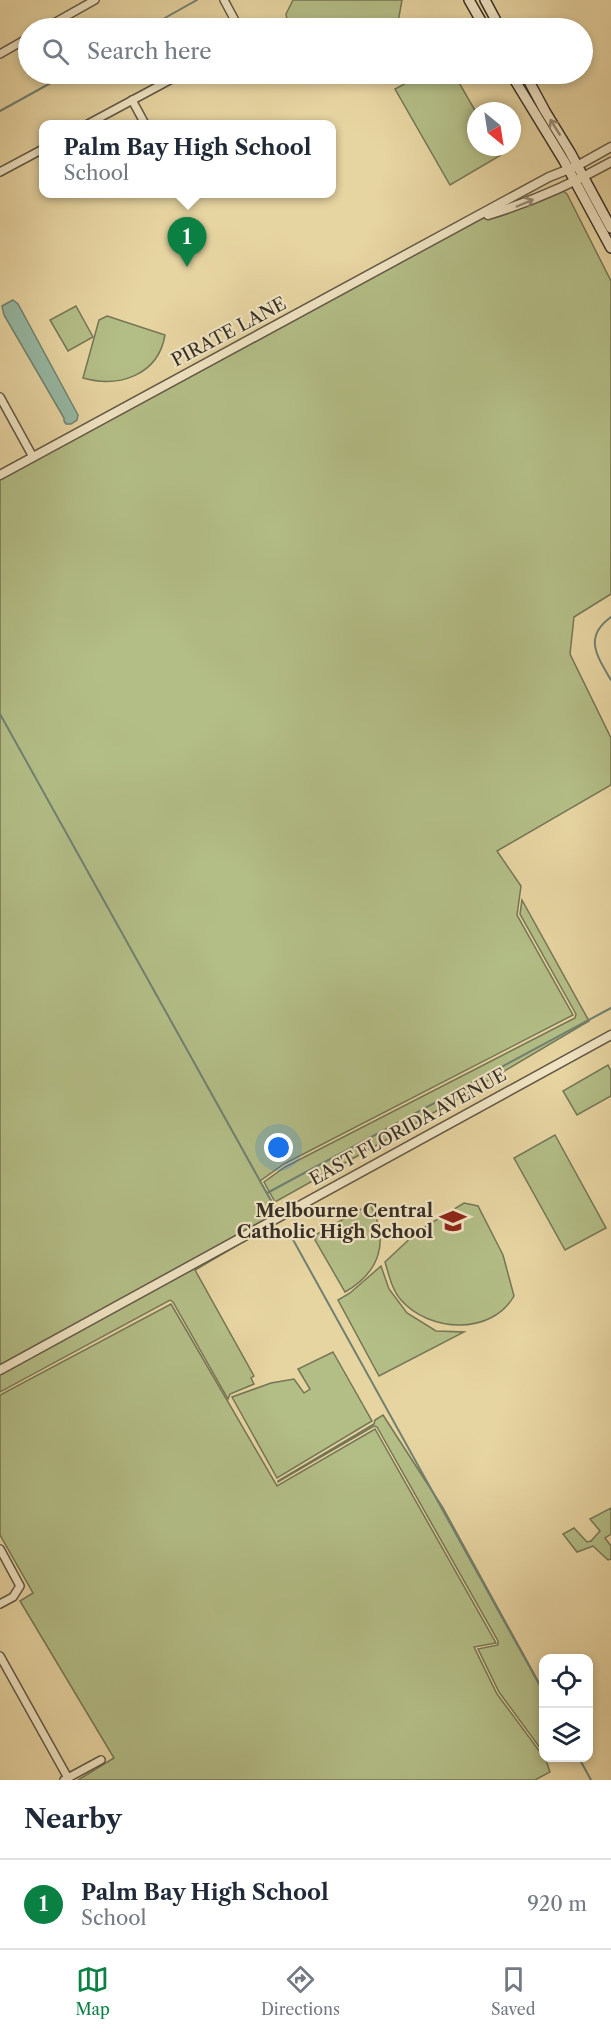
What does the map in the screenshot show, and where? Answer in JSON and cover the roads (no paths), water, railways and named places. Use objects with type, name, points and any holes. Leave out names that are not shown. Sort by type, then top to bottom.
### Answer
[{"type":"main road","points":[[470,0],[480,18]]},
{"type":"main road","points":[[485,0],[495,18]]},
{"type":"main road","points":[[518,84],[573,168]]},
{"type":"main road","points":[[530,84],[611,248]]},
{"type":"main road","points":[[578,179],[611,228]]},
{"type":"street","points":[[63,18],[95,0]]},
{"type":"street","points":[[224,0],[234,18]]},
{"type":"street","points":[[0,54],[18,44]]},
{"type":"street","points":[[95,120],[162,84]]},
{"type":"street","points":[[132,100],[143,120]]},
{"type":"street","name":"PIRATE LANE","points":[[0,475],[549,177],[573,168],[611,147]]},
{"type":"street","points":[[0,172],[39,151]]},
{"type":"street","name":"PIRATE LANE","points":[[473,219],[517,207],[611,162]]},
{"type":"street","points":[[0,397],[33,457]]},
{"type":"street","name":"EAST FLORIDA AVENUE","points":[[0,1370],[611,1035]]},
{"type":"street","points":[[0,1549],[20,1586],[17,1593],[0,1604]]},
{"type":"street","points":[[0,1656],[66,1779],[102,1760]]},
{"type":"waterway","points":[[165,18],[197,0]]},
{"type":"waterway","points":[[0,111],[49,84]]},
{"type":"waterway","points":[[611,617],[602,624],[595,639],[597,655],[611,680]]},
{"type":"waterway","points":[[0,714],[274,1206]]},
{"type":"waterway","points":[[267,1193],[611,1008]]},
{"type":"waterway","points":[[286,1227],[539,1684]]},
{"type":"waterway","points":[[581,1762],[591,1780]]},
{"type":"place","name":"Palm Bay High School","points":[[187,267]]},
{"type":"place","name":"Melbourne Central Catholic High School","points":[[453,1221]]}]
